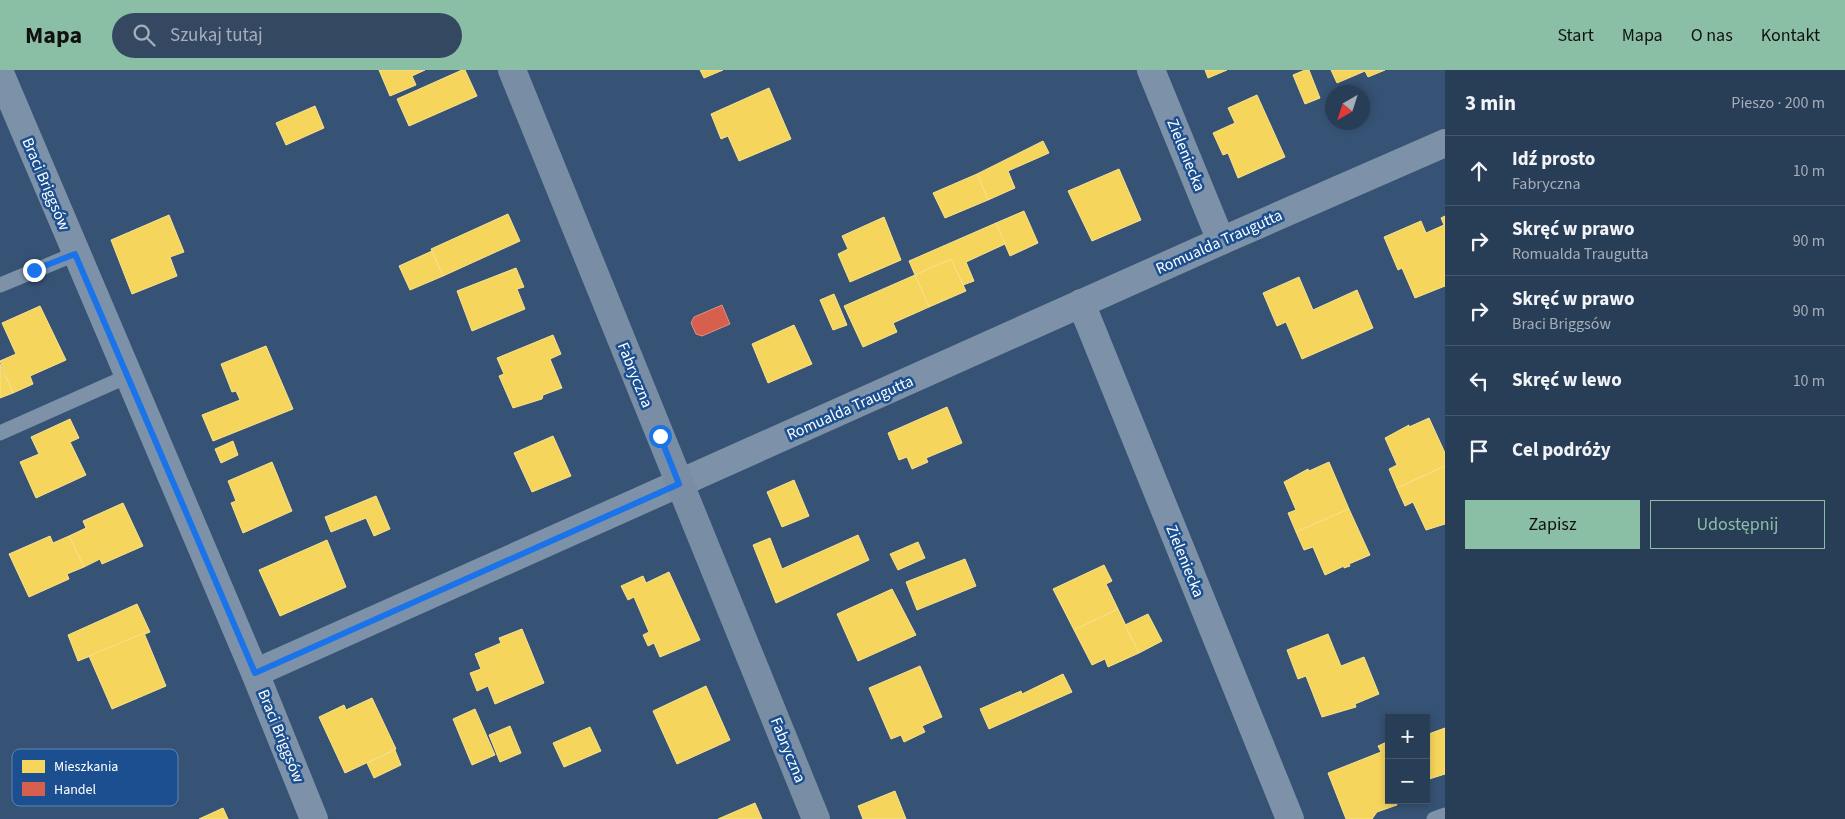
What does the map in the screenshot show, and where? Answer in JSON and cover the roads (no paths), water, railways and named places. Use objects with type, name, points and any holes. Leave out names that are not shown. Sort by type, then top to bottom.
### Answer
[{"type":"street","name":"Fabryczna","points":[[512,70],[816,819]]},
{"type":"street","name":"Zieleniecka","points":[[1151,70],[1221,241]]},
{"type":"street","name":"Braci Briggsów","points":[[0,73],[75,254],[255,673],[314,819]]},
{"type":"street","name":"Romualda Traugutta","points":[[255,673],[1081,303],[1445,143]]},
{"type":"street","name":"Zieleniecka","points":[[1081,303],[1290,819]]},
{"type":"lane","points":[[0,285],[75,254]]},
{"type":"lane","points":[[0,433],[128,376]]},
{"type":"lane","points":[[1434,819],[1445,815]]}]
